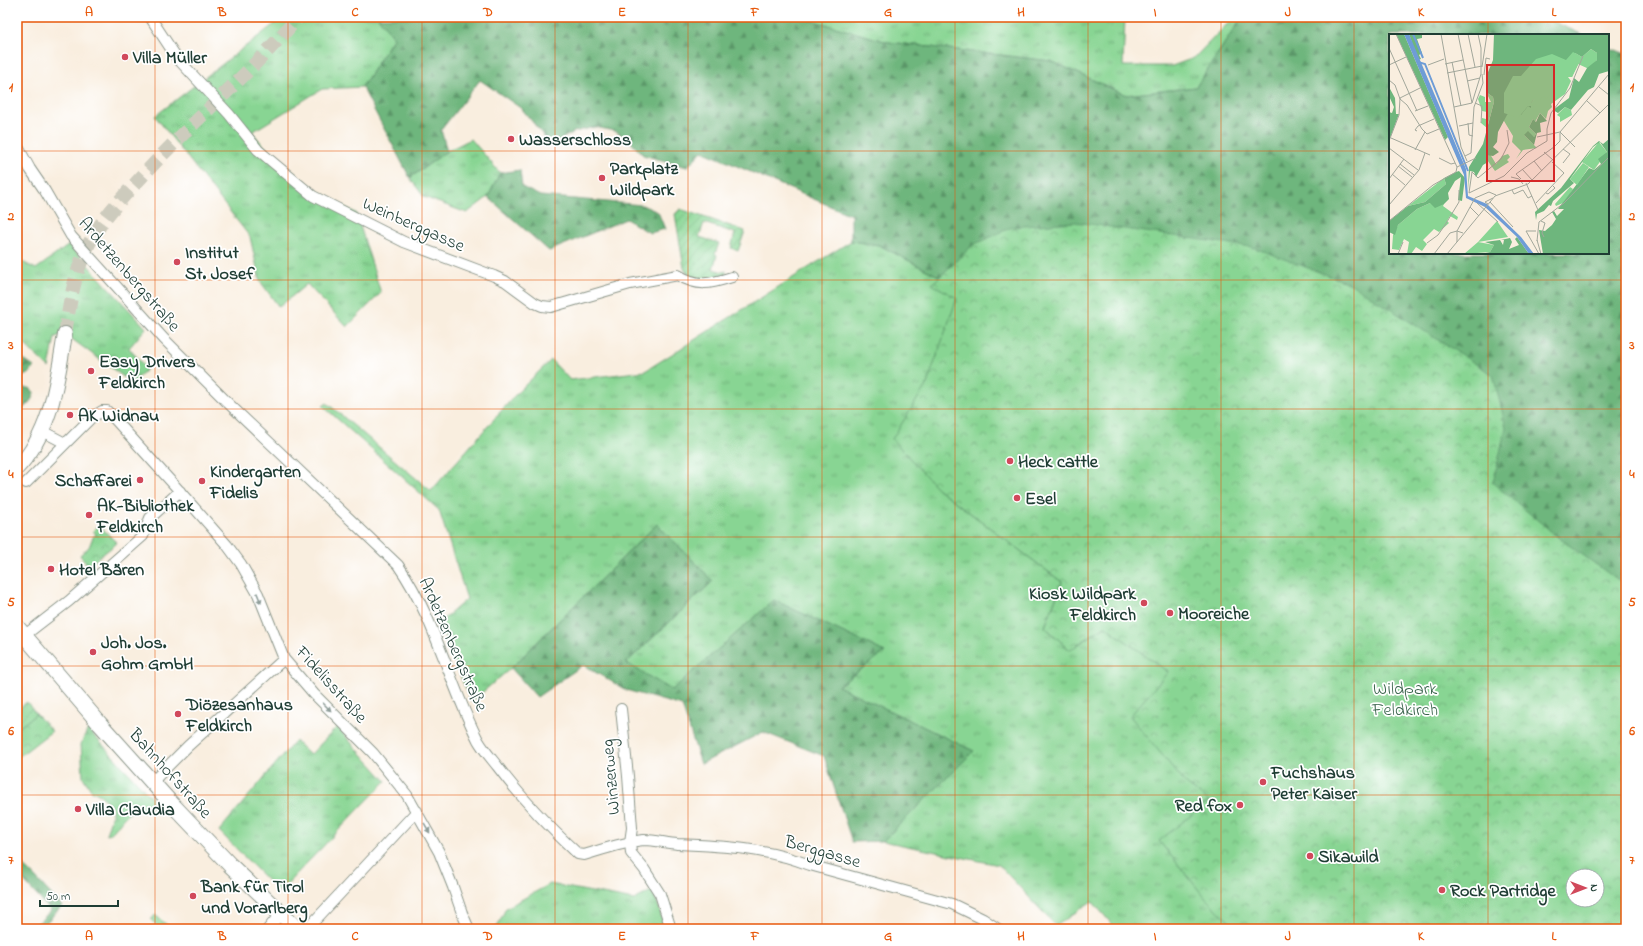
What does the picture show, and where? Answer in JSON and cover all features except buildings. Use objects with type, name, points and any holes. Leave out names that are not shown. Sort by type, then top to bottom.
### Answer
[{"type":"main road","points":[[17,468],[23,462],[42,431],[54,400],[65,334]]},
{"type":"main road","points":[[17,456],[32,447]]},
{"type":"main road","name":"Bahnhofstraße","points":[[17,622],[21,631],[92,715],[152,782],[230,865],[297,929]]},
{"type":"street","name":"Weinberggasse","points":[[150,17],[177,58],[229,114],[258,150],[313,196],[404,242],[505,281],[535,303],[542,306],[557,306],[580,297],[630,284],[678,275],[690,282],[703,284],[718,282],[732,277]]},
{"type":"street","name":"Ardetzenbergstraße","points":[[17,145],[71,236],[164,339],[228,403],[398,565],[411,583],[422,605],[478,740],[507,780],[533,811],[578,854],[584,855],[630,842]]},
{"type":"street","name":"Fidelisstraße","points":[[64,443],[91,418],[102,411],[107,411],[180,491],[227,546],[241,564],[258,594],[284,659],[314,694],[387,768],[417,811],[439,852],[469,929]]},
{"type":"street","points":[[26,483],[49,461],[64,443],[42,431]]},
{"type":"street","points":[[21,631],[69,601],[143,536],[150,518],[180,491]]},
{"type":"street","points":[[152,782],[188,746],[284,659]]},
{"type":"street","name":"Winzerweg","points":[[621,709],[632,828],[630,842]]},
{"type":"street","points":[[307,929],[417,811]]},
{"type":"street","name":"Berggasse","points":[[630,842],[646,840],[740,847],[781,856],[952,904],[983,919],[998,929]]},
{"type":"street","points":[[630,842],[631,853],[644,869],[660,894],[671,929]]},
{"type":"street","points":[[268,929],[281,913]]},
{"type":"green space","points":[[289,17],[378,17],[394,37],[362,87],[322,89],[252,132],[271,154],[315,193],[356,213],[381,293],[347,327],[307,284],[279,307],[260,281],[250,237],[155,116],[277,22]]},
{"type":"green space","points":[[378,17],[800,17],[888,42],[1051,61],[1126,95],[1196,87],[1242,17],[1544,17],[1581,34],[1389,34],[1389,254],[1609,254],[1609,47],[1626,54],[1626,929],[1585,908],[1605,908],[1605,868],[1565,868],[1565,898],[1285,755],[1105,626],[1070,650],[1045,627],[1062,582],[937,488],[1042,386],[942,278],[879,245],[851,241],[851,215],[702,151],[687,167],[643,155],[627,138],[615,131],[595,127],[574,132],[552,144],[522,109],[480,80],[441,130],[447,151],[410,178],[362,87],[394,38]]},
{"type":"green space","points":[[800,17],[1125,17],[1123,66],[1172,66],[1194,58],[1234,17],[1242,17],[1196,87],[1126,95],[1051,61],[888,42]]},
{"type":"green space","points":[[471,139],[500,173],[488,197],[467,213],[424,197],[410,178],[447,151]]},
{"type":"green space","points":[[520,170],[522,187],[540,196],[642,205],[658,212],[665,229],[650,233],[626,219],[549,251],[488,197],[500,173]]},
{"type":"green space","points":[[680,209],[745,231],[738,251],[731,248],[735,233],[704,223],[699,237],[719,243],[715,254],[717,255],[713,269],[723,272],[726,271],[726,275],[705,280],[690,277],[684,268],[675,214]]},
{"type":"green space","name":"Wildpark Feldkirch","points":[[1075,222],[1252,247],[1351,284],[1493,375],[1506,427],[1493,483],[1559,538],[1626,586],[1626,929],[1237,929],[1207,900],[1159,841],[1209,801],[1186,784],[1130,716],[1168,672],[1105,626],[1070,650],[1045,627],[1062,582],[937,488],[892,439],[927,384],[957,298],[932,284],[973,245],[1012,227]]},
{"type":"green space","points":[[851,241],[879,245],[942,278],[973,245],[937,488],[1063,582],[1045,627],[1070,650],[1105,626],[1285,755],[1340,929],[1116,929],[1092,901],[1056,926],[999,865],[883,841],[973,751],[838,686],[884,652],[774,601],[672,691],[626,663],[713,581],[657,524],[511,668],[471,702],[439,623],[467,599],[439,510],[323,406],[327,403],[431,491],[516,394],[551,360],[570,380],[645,371]]},
{"type":"green space","points":[[69,245],[146,328],[129,348],[147,369],[132,383],[65,334],[55,337],[49,368],[17,337],[17,259],[36,269]]},
{"type":"green space","points":[[17,355],[34,367],[29,374],[17,378]]},
{"type":"green space","points":[[17,388],[30,388],[34,392],[30,402],[17,414]]},
{"type":"green space","points":[[657,524],[713,581],[626,663],[672,690],[774,600],[885,652],[838,686],[974,751],[883,841],[852,842],[824,756],[763,732],[701,764],[682,706],[626,690],[583,665],[537,697],[511,668]]},
{"type":"green space","points":[[99,525],[117,543],[88,566],[80,555],[89,547],[93,537],[96,534],[93,531]]},
{"type":"green space","points":[[27,702],[36,714],[17,729],[17,709]]},
{"type":"green space","points":[[36,714],[52,731],[17,758],[17,729]]},
{"type":"green space","points":[[337,727],[386,781],[279,892],[219,831],[295,741],[310,755]]},
{"type":"green space","points":[[88,729],[158,805],[131,812],[125,816],[108,835],[106,834],[112,815],[112,808],[102,796],[91,790],[83,777],[81,744]]},
{"type":"green space","points":[[17,858],[62,906],[40,929],[31,929],[51,911],[17,874]]},
{"type":"green space","points":[[550,884],[634,900],[651,891],[658,904],[665,929],[496,929],[506,908]]},
{"type":"green space","points":[[155,915],[172,929],[161,929],[151,920]]},
{"type":"tunnel","points":[[65,334],[71,297],[81,261],[92,238],[104,220],[166,151],[262,57],[298,17]]},
{"type":"place","name":"Villa Müller","points":[[125,57]]},
{"type":"place","name":"Wasserschloss","points":[[511,139]]},
{"type":"place","name":"Parkplatz Wildpark","points":[[602,178]]},
{"type":"place","name":"Institut St. Josef","points":[[177,262]]},
{"type":"place","name":"Easy Drivers Feldkirch","points":[[91,371]]},
{"type":"place","name":"AK Widnau","points":[[70,415]]},
{"type":"place","name":"Heck cattle","points":[[1010,461]]},
{"type":"place","name":"Schaffarei","points":[[140,480]]},
{"type":"place","name":"Kindergarten Fidelis","points":[[202,481]]},
{"type":"place","name":"Esel","points":[[1017,498]]},
{"type":"place","name":"AK-Bibliothek Feldkirch","points":[[89,515]]},
{"type":"place","name":"Hotel Bären","points":[[51,569]]},
{"type":"place","name":"Kiosk Wildpark Feldkirch","points":[[1144,603]]},
{"type":"place","name":"Mooreiche","points":[[1170,613]]},
{"type":"place","name":"Joh. Jos. Gohm GmbH","points":[[93,652]]},
{"type":"place","name":"Diözesanhaus Feldkirch","points":[[178,714]]},
{"type":"place","name":"Fuchshaus Peter Kaiser","points":[[1263,782]]},
{"type":"place","name":"Red fox","points":[[1240,805]]},
{"type":"place","name":"Villa Claudia","points":[[78,809]]},
{"type":"place","name":"Sikawild","points":[[1310,856]]},
{"type":"place","name":"Rock Partridge","points":[[1442,890]]},
{"type":"place","name":"Bank für Tirol und Vorarlberg","points":[[193,896]]}]
